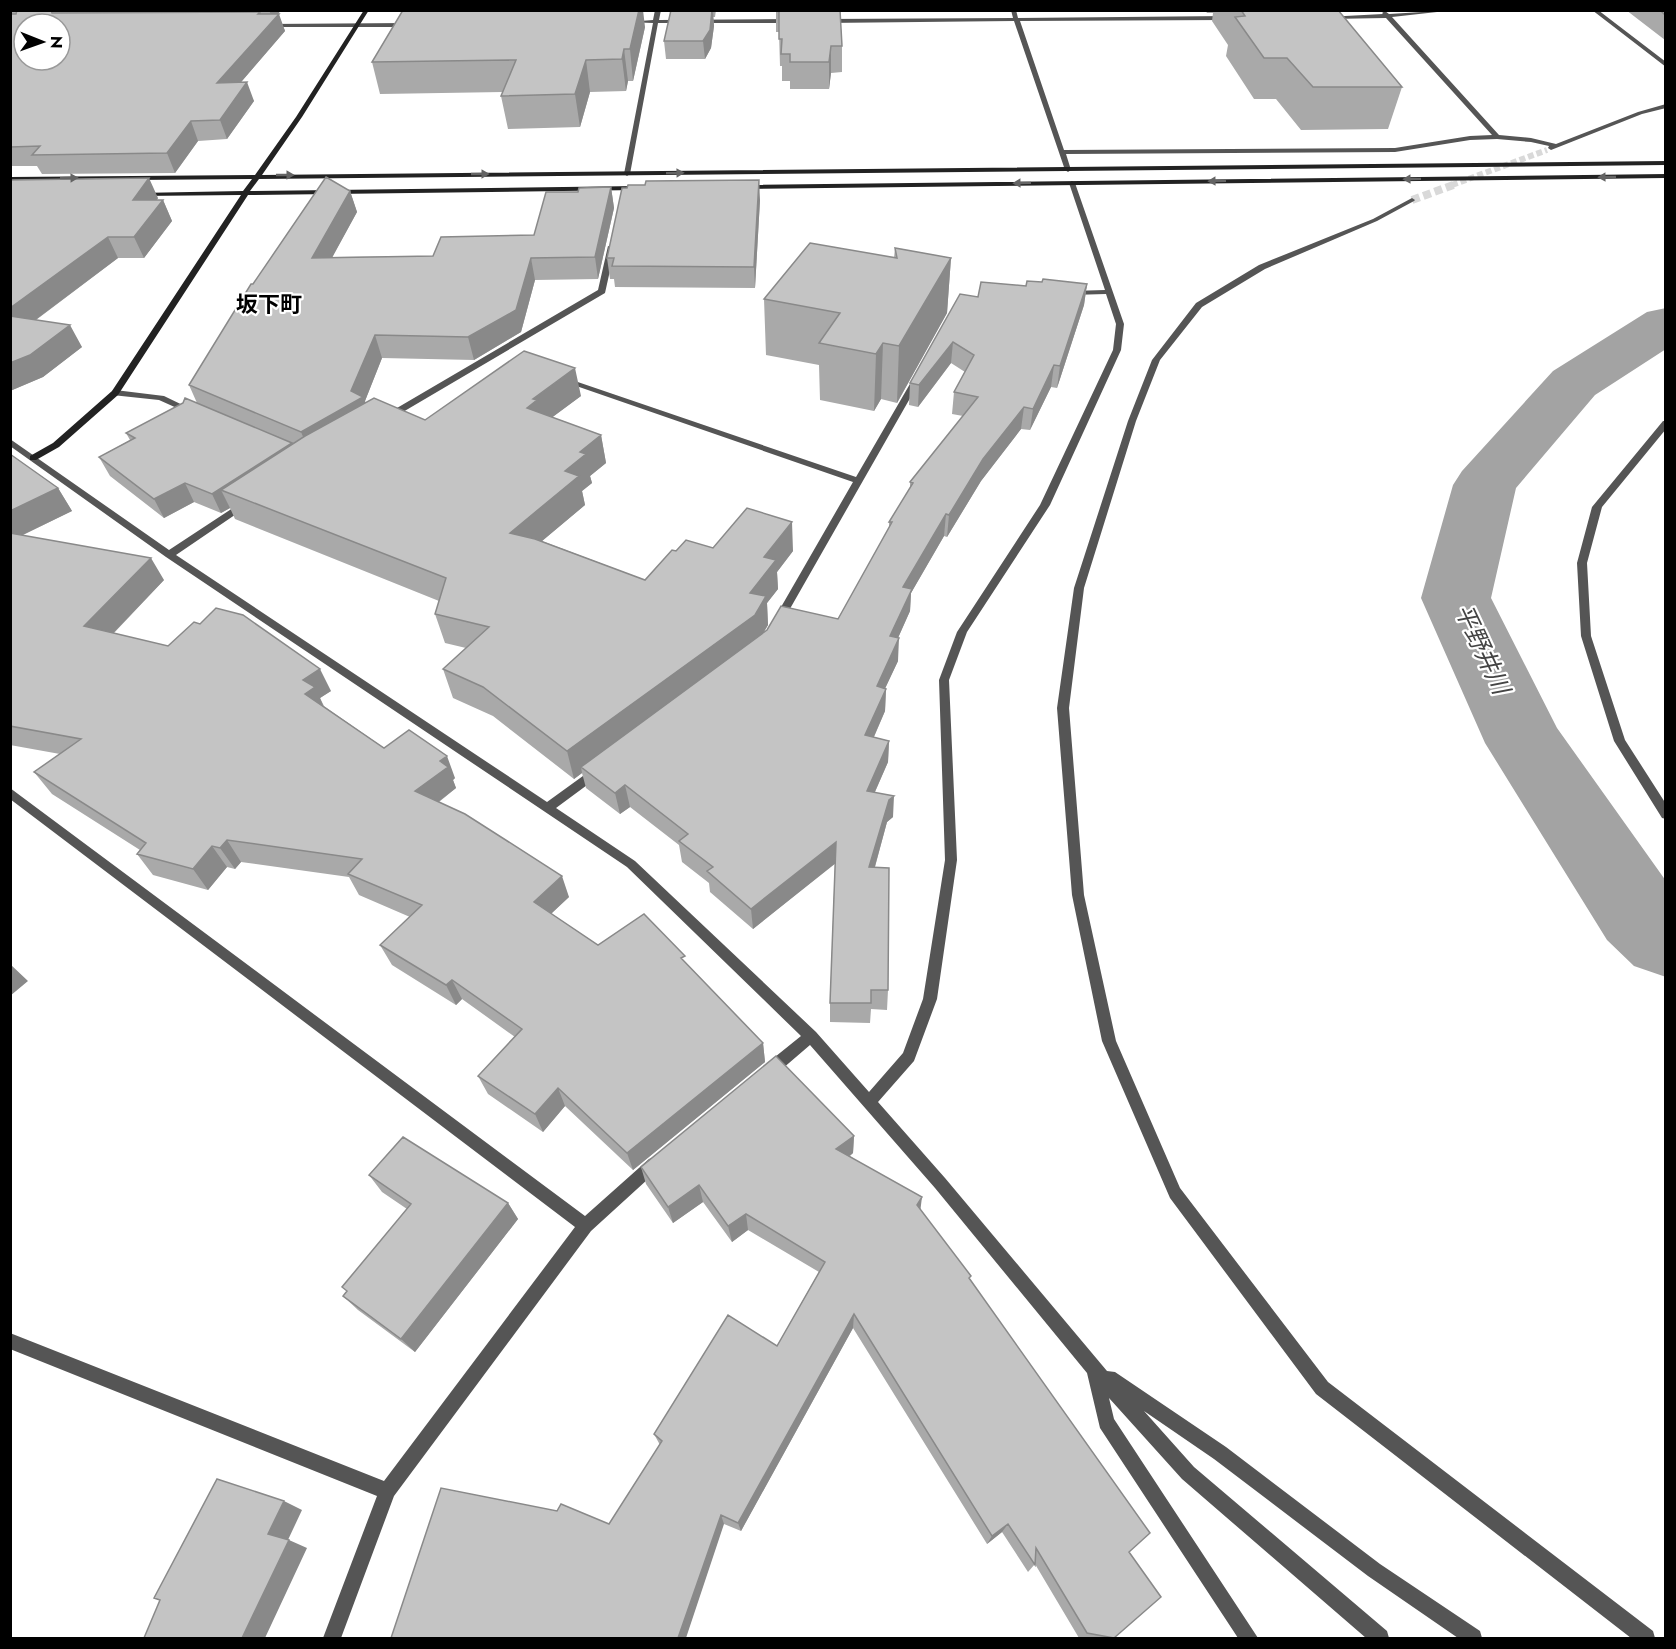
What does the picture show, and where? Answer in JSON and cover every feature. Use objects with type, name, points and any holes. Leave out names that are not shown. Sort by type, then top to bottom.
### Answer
[{"type":"main road","points":[[33,458],[56,445],[115,393],[246,192],[299,117],[367,10]]},
{"type":"main road","points":[[10,179],[1665,163]]},
{"type":"main road","points":[[730,187],[1665,176]]},
{"type":"main road","points":[[128,194],[648,188]]},
{"type":"street","points":[[627,174],[657,10]]},
{"type":"street","points":[[1013,10],[1068,170]]},
{"type":"street","points":[[1327,17],[1453,10]]},
{"type":"street","points":[[1594,10],[1665,65]]},
{"type":"street","points":[[1386,13],[1497,137]]},
{"type":"street","points":[[818,21],[1231,18]]},
{"type":"street","points":[[619,23],[795,21]]},
{"type":"street","points":[[262,26],[417,25]]},
{"type":"street","points":[[1547,150],[1640,113],[1665,106]]},
{"type":"street","points":[[1062,152],[1395,150],[1470,138],[1497,137],[1531,140],[1556,146]]},
{"type":"street","points":[[869,1102],[909,1057],[930,999],[951,860],[944,680],[962,632],[1045,505],[1117,350],[1120,324],[1072,183]]},
{"type":"street","points":[[621,197],[624,188]]},
{"type":"street","points":[[1412,200],[1375,220],[1262,267],[1199,305],[1156,360],[1132,420],[1080,588],[1063,708],[1078,895],[1109,1041],[1175,1193],[1315,1379],[1322,1388],[1646,1638]]},
{"type":"street","points":[[382,420],[602,291],[612,238]]},
{"type":"street","points":[[1065,293],[1109,292]]},
{"type":"street","points":[[494,356],[505,360]]},
{"type":"street","points":[[774,628],[923,368]]},
{"type":"street","points":[[549,375],[860,481]]},
{"type":"street","points":[[115,393],[161,398],[204,416]]},
{"type":"street","points":[[1665,423],[1597,507],[1582,563],[1586,636],[1620,741],[1665,814]]},
{"type":"street","points":[[10,442],[169,555],[631,864],[811,1036],[940,1183],[1094,1368],[1188,1473],[1380,1638]]},
{"type":"street","points":[[169,555],[255,498]]},
{"type":"street","points":[[548,808],[604,766]]},
{"type":"street","points":[[10,792],[586,1226]]},
{"type":"street","points":[[757,1080],[811,1036]]},
{"type":"street","points":[[332,1638],[387,1491],[586,1226],[666,1153]]},
{"type":"street","points":[[10,1341],[387,1491]]},
{"type":"street","points":[[1094,1368],[1106,1422],[1249,1638]]},
{"type":"street","points":[[1094,1368],[1220,1453],[1374,1570],[1473,1638]]},
{"type":"building","points":[[17,10],[51,10],[52,12],[16,12]]},
{"type":"building","points":[[403,10],[639,10],[630,49],[624,49],[622,59],[586,60],[575,94],[501,96],[516,60],[372,62]]},
{"type":"building","points":[[671,10],[712,10],[710,30],[703,41],[664,41]]},
{"type":"building","points":[[779,10],[840,10],[842,46],[831,46],[829,62],[790,62],[790,54],[781,54]]},
{"type":"building","points":[[1241,10],[1338,10],[1402,87],[1313,87],[1287,58],[1264,58],[1235,17],[1245,16]]},
{"type":"building","points":[[260,12],[258,14],[279,14],[217,83],[247,82],[220,120],[191,121],[167,153],[32,155],[40,146],[10,147],[10,14],[12,14],[12,72],[72,72],[72,13]]},
{"type":"building","points":[[326,177],[350,191],[312,258],[433,256],[441,237],[534,235],[546,192],[578,192],[579,188],[611,187],[595,257],[531,258],[516,310],[468,337],[375,335],[351,391],[363,397],[301,432],[189,385],[251,284]]},
{"type":"building","points":[[149,178],[133,200],[163,200],[134,237],[108,237],[10,308],[10,180]]},
{"type":"building","points":[[759,180],[754,267],[612,266],[614,258],[607,258],[622,188],[627,188],[628,185],[645,185],[646,181]]},
{"type":"building","points":[[810,243],[897,258],[895,248],[951,258],[899,346],[883,343],[876,354],[819,343],[840,313],[764,299]]},
{"type":"building","points":[[1043,279],[1087,284],[1060,366],[1054,365],[1033,409],[1024,407],[983,459],[949,515],[946,514],[903,587],[912,589],[890,636],[899,638],[877,686],[886,689],[865,735],[889,741],[867,791],[894,796],[889,800],[869,867],[889,868],[888,990],[871,990],[871,1003],[830,1003],[836,842],[751,909],[707,871],[713,867],[679,841],[688,834],[625,785],[615,793],[581,767],[767,630],[781,606],[838,619],[892,522],[889,522],[913,483],[910,482],[978,397],[954,392],[974,355],[953,342],[919,385],[910,383],[960,294],[978,297],[981,282],[1026,286],[1027,281],[1042,282]]},
{"type":"building","points":[[10,316],[70,325],[30,355],[10,363]]},
{"type":"building","points":[[524,351],[575,368],[533,399],[537,400],[527,408],[601,435],[580,452],[586,454],[565,471],[579,476],[510,533],[535,539],[645,580],[672,550],[676,551],[686,540],[713,548],[747,508],[792,522],[764,557],[776,560],[750,593],[766,596],[755,615],[567,751],[483,687],[443,669],[489,627],[435,614],[446,578],[221,490],[305,436],[374,398],[425,420]]},
{"type":"building","points":[[185,398],[292,443],[212,494],[185,483],[154,499],[99,457],[135,438],[126,433],[183,403]]},
{"type":"building","points":[[10,454],[58,488],[10,511]]},
{"type":"building","points":[[10,533],[151,558],[84,626],[168,646],[194,622],[200,624],[216,608],[243,615],[320,669],[303,680],[315,687],[305,694],[384,748],[409,730],[447,756],[440,761],[448,767],[415,791],[465,814],[562,876],[534,902],[598,945],[644,914],[685,956],[681,958],[763,1043],[627,1153],[558,1088],[535,1114],[478,1076],[522,1029],[452,980],[446,985],[380,945],[422,905],[348,874],[362,859],[227,840],[220,848],[212,846],[193,869],[137,854],[146,843],[34,772],[81,739],[10,726]]},
{"type":"building","points":[[776,1056],[854,1136],[836,1149],[922,1197],[917,1205],[971,1276],[969,1278],[1150,1533],[1129,1552],[1161,1597],[1114,1638],[1087,1633],[1036,1548],[1035,1565],[1008,1524],[992,1536],[854,1314],[738,1523],[721,1515],[678,1638],[391,1638],[441,1488],[557,1511],[561,1504],[609,1524],[662,1441],[654,1434],[728,1315],[777,1346],[825,1262],[746,1214],[728,1226],[699,1185],[668,1207],[641,1167]]},
{"type":"building","points":[[403,1137],[508,1203],[401,1339],[343,1296],[347,1291],[342,1287],[411,1204],[369,1175]]},
{"type":"building","points":[[217,1479],[284,1501],[268,1534],[289,1540],[242,1638],[144,1638],[160,1600],[154,1598]]},
{"type":"waterway","name":"平野井川","points":[[1666,324],[1574,383],[1485,485],[1456,598],[1525,743],[1639,914],[1666,939]]},
{"type":"tunnel","points":[[1452,185],[1547,150]]},
{"type":"tunnel","points":[[1412,200],[1456,184]]},
{"type":"district","name":"坂下町","points":[[269,304]]}]
